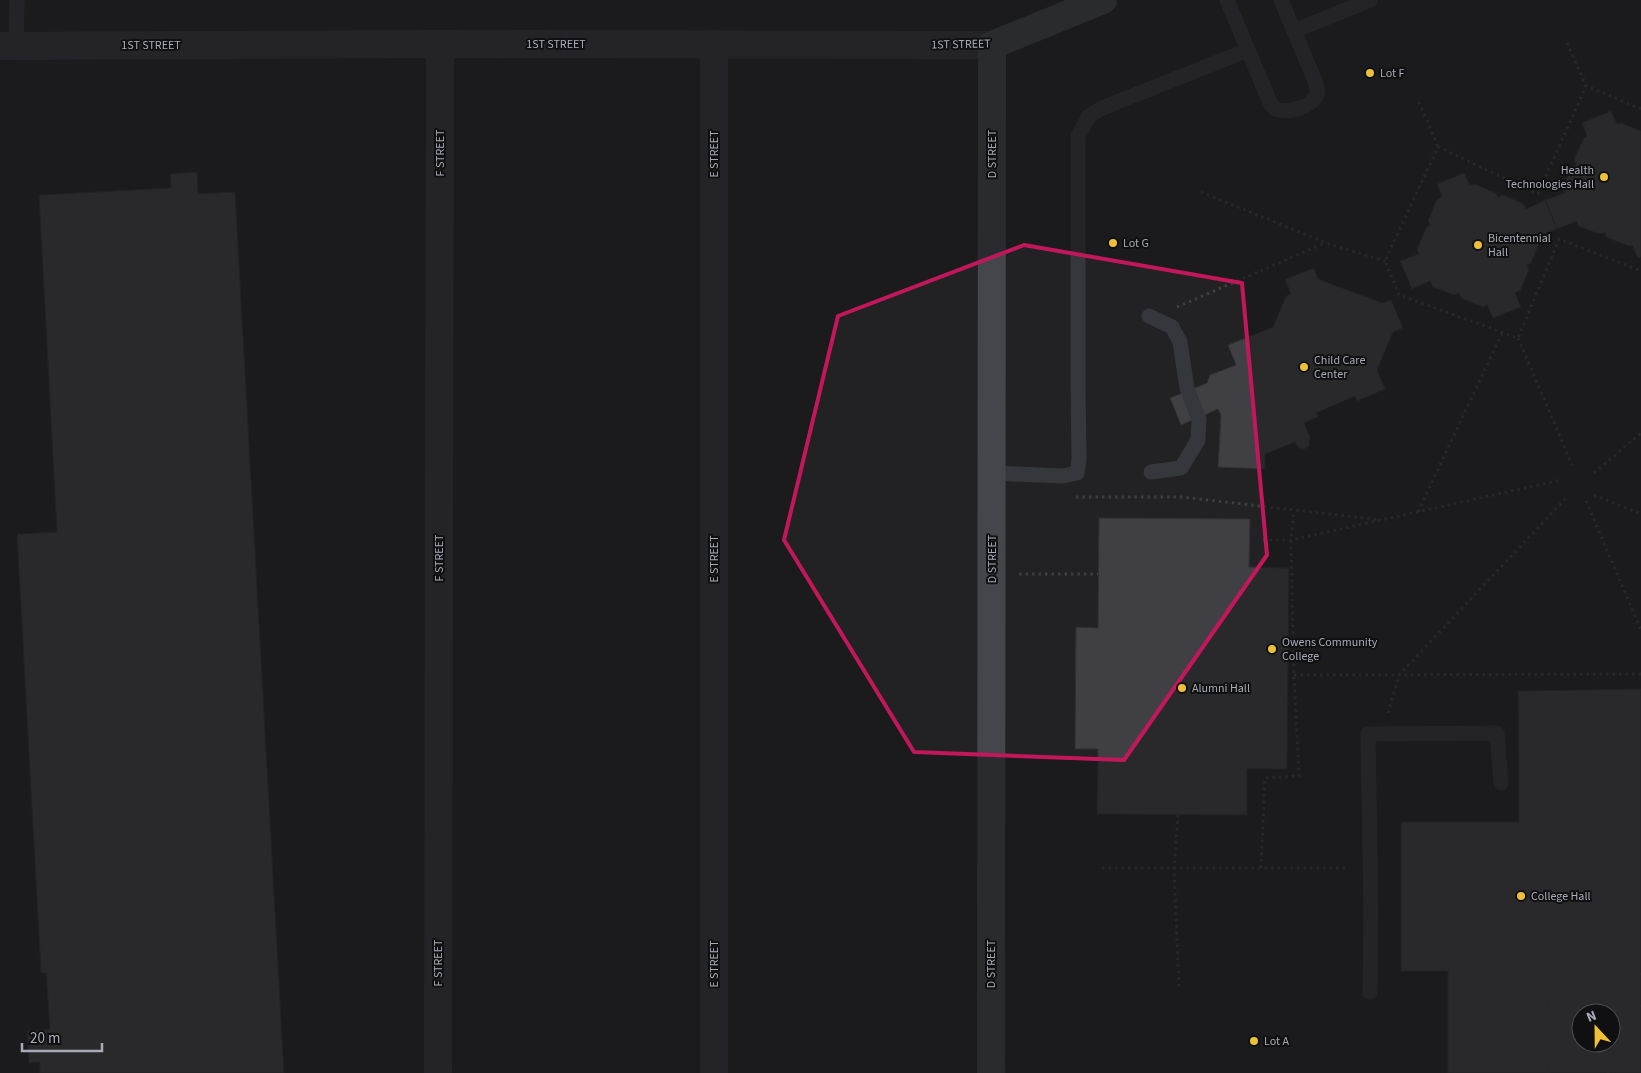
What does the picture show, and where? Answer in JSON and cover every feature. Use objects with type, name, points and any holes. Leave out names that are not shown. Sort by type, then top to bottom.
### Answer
[{"type":"street","name":"1ST STREET","points":[[8,46],[440,44],[992,45],[1103,0]]},
{"type":"street","name":"F STREET","points":[[438,1073],[440,44]]},
{"type":"street","name":"E STREET","points":[[714,44],[714,1073]]},
{"type":"street","name":"D STREET","points":[[991,1073],[992,45]]},
{"type":"lane","points":[[8,46],[17,0]]},
{"type":"lane","points":[[1227,0],[1269,100],[1278,111],[1301,109],[1316,97],[1318,90],[1282,0]]},
{"type":"lane","points":[[1294,30],[1370,0]]},
{"type":"lane","points":[[991,473],[1063,476],[1072,475],[1077,472],[1080,460],[1078,384],[1078,136],[1089,116],[1102,108],[1248,50]]},
{"type":"lane","points":[[1149,316],[1172,327],[1180,342],[1187,388],[1199,419],[1198,440],[1181,468],[1151,472]]},
{"type":"lane","points":[[1370,992],[1371,868],[1368,734],[1497,733],[1501,783]]},
{"type":"path","points":[[1568,43],[1586,86],[1641,109]]},
{"type":"path","points":[[1419,102],[1438,147],[1538,194],[1586,86]]},
{"type":"path","points":[[1438,147],[1385,261],[1399,295],[1518,338]]},
{"type":"path","points":[[1201,192],[1326,243],[1385,261]]},
{"type":"path","points":[[1573,467],[1518,338],[1559,238],[1641,271]]},
{"type":"path","points":[[1175,308],[1326,243]]},
{"type":"path","points":[[1418,512],[1502,332]]},
{"type":"path","points":[[1594,473],[1641,433]]},
{"type":"path","points":[[1264,540],[1291,540],[1562,480]]},
{"type":"path","points":[[1594,495],[1641,514]]},
{"type":"path","points":[[1068,497],[1182,497],[1381,520]]},
{"type":"path","points":[[1388,734],[1389,708],[1399,675],[1567,497]]},
{"type":"path","points":[[1586,500],[1641,630]]},
{"type":"path","points":[[1261,868],[1264,778],[1298,776],[1291,540],[1294,511]]},
{"type":"path","points":[[992,574],[1098,574]]},
{"type":"path","points":[[1294,675],[1641,674]]},
{"type":"path","points":[[1178,815],[1174,868],[1179,990]]},
{"type":"path","points":[[1102,868],[1371,868]]},
{"type":"path","points":[[1548,975],[1641,974]]},
{"type":"path","points":[[1548,975],[1581,1003]]},
{"type":"path","points":[[1548,975],[1548,1073]]},
{"type":"path","points":[[1621,1023],[1641,1006]]},
{"type":"path","points":[[1613,1053],[1614,1067],[1620,1073]]},
{"type":"path","points":[[1607,1073],[1614,1067]]},
{"type":"highlighted area","points":[[1024,245],[1242,283],[1267,555],[1124,760],[914,752],[784,540],[838,316]]},
{"type":"shaded area","points":[[0,0],[1641,0],[1641,1073],[0,1073]]},
{"type":"building","name":"Health Technologies Hall","points":[[1611,111],[1617,124],[1621,123],[1641,131],[1641,257],[1638,258],[1632,245],[1629,246],[1606,237],[1605,232],[1599,234],[1578,226],[1577,221],[1557,229],[1545,200],[1565,193],[1563,188],[1571,167],[1576,165],[1574,159],[1584,138],[1587,136],[1582,123]]},
{"type":"building","points":[[197,172],[198,194],[235,192],[284,1073],[40,1073],[40,1062],[29,1063],[27,1031],[50,1029],[46,973],[41,973],[17,534],[57,532],[39,195],[171,188],[170,174]]},
{"type":"building","name":"Bicentennial Hall","points":[[1464,173],[1470,185],[1474,184],[1496,193],[1498,197],[1503,195],[1524,204],[1526,209],[1545,200],[1557,229],[1538,237],[1540,241],[1531,263],[1527,265],[1529,270],[1520,291],[1515,293],[1521,307],[1493,318],[1487,305],[1483,307],[1461,298],[1459,293],[1454,295],[1433,287],[1430,281],[1412,289],[1400,261],[1419,254],[1417,249],[1426,228],[1430,225],[1428,221],[1437,199],[1442,197],[1437,184]]},
{"type":"building","name":"Child Care Center","points":[[1314,268],[1318,279],[1382,303],[1391,300],[1403,328],[1393,332],[1377,370],[1385,389],[1357,401],[1355,396],[1316,413],[1318,417],[1304,423],[1310,437],[1309,446],[1305,449],[1299,448],[1295,442],[1265,454],[1265,469],[1218,467],[1221,415],[1218,409],[1181,425],[1170,398],[1207,383],[1210,375],[1236,365],[1228,345],[1273,327],[1286,296],[1291,294],[1285,279]]},
{"type":"building","name":"Alumni Hall","points":[[1099,518],[1250,519],[1249,567],[1289,568],[1287,769],[1247,769],[1247,815],[1097,814],[1098,749],[1075,749],[1076,627],[1098,628]]},
{"type":"building","name":"College Hall","points":[[1641,689],[1641,1073],[1448,1073],[1448,971],[1401,971],[1401,822],[1519,822],[1518,691]]},
{"type":"place","name":"Lot F","points":[[1370,73]]},
{"type":"place","name":"Health Technologies Hall","points":[[1604,177]]},
{"type":"place","name":"Lot G","points":[[1113,243]]},
{"type":"place","name":"Bicentennial Hall","points":[[1478,245]]},
{"type":"place","name":"Child Care Center","points":[[1304,367]]},
{"type":"place","name":"Owens Community College","points":[[1272,649]]},
{"type":"place","name":"Alumni Hall","points":[[1182,688]]},
{"type":"place","name":"College Hall","points":[[1521,896]]},
{"type":"place","name":"Lot A","points":[[1254,1041]]}]
